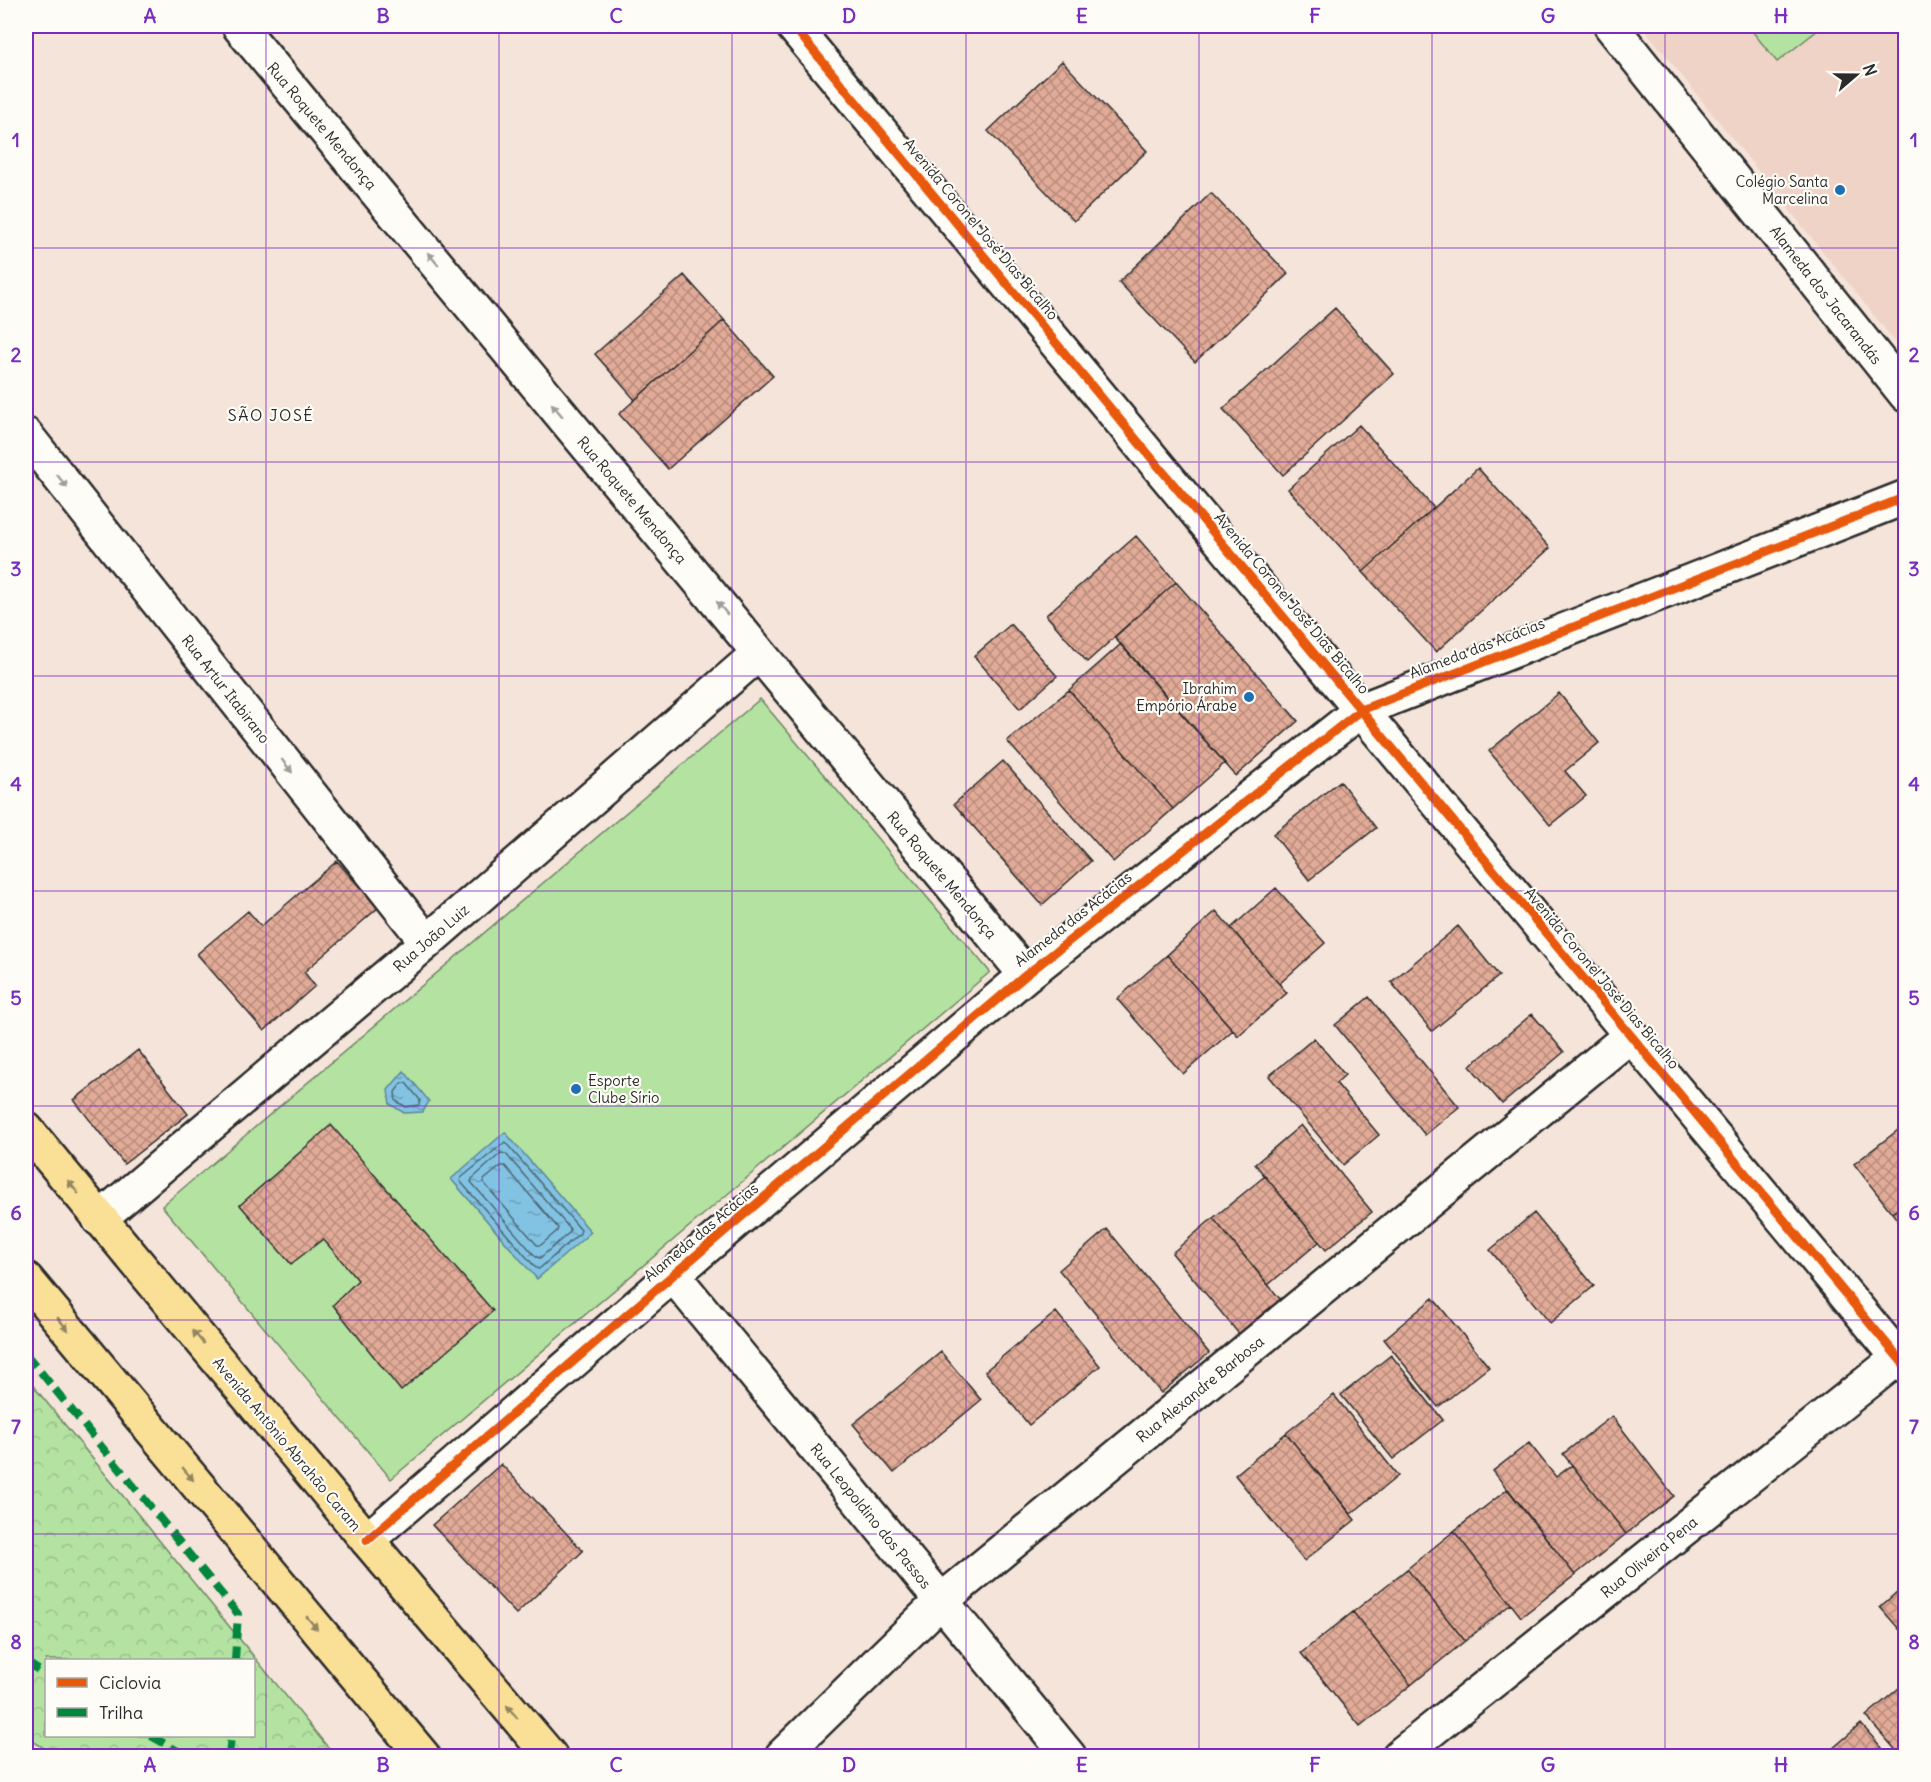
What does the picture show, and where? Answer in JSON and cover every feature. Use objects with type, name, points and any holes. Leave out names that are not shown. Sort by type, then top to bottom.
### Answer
[{"type":"main road","name":"Avenida Antônio Abrahão Caram","points":[[26,1129],[367,1540],[550,1756]]},
{"type":"main road","points":[[26,1279],[423,1756]]},
{"type":"street","name":"Rua Roquete Mendonça","points":[[239,26],[1026,975]]},
{"type":"street","name":"Avenida Coronel José Dias Bicalho","points":[[793,26],[1902,1363]]},
{"type":"street","name":"Alameda dos Jacarandás","points":[[1611,26],[1905,395]]},
{"type":"street","name":"Rua Artur Itabirano","points":[[26,435],[427,942]]},
{"type":"street","name":"Alameda das Acácias","points":[[367,1540],[673,1275],[1026,975],[1360,710],[1905,497]]},
{"type":"street","name":"Rua João Luiz","points":[[99,1218],[427,942],[759,653]]},
{"type":"street","name":"Rua Alexandre Barbosa","points":[[782,1756],[941,1601],[1631,1035]]},
{"type":"street","name":"Rua Leopoldino dos Passos","points":[[673,1275],[1069,1756]]},
{"type":"street","name":"Rua Oliveira Pena","points":[[1399,1756],[1902,1363]]},
{"type":"shaded area","name":"Colégio Santa Marcelina","points":[[1642,26],[1905,26],[1905,354]]},
{"type":"green space","points":[[1748,26],[1823,26],[1777,62]]},
{"type":"green space","name":"Esporte Clube Sírio","points":[[760,699],[990,972],[391,1479],[162,1206]]},
{"type":"green space","points":[[26,1377],[335,1756],[57,1756],[26,1737]]},
{"type":"water","points":[[404,1071],[429,1101],[423,1112],[404,1113],[390,1104],[388,1090]]},
{"type":"water","points":[[505,1132],[591,1232],[537,1279],[451,1179]]},
{"type":"building","points":[[1062,61],[1147,151],[1074,221],[988,131]]},
{"type":"building","points":[[1211,193],[1288,274],[1195,362],[1119,282]]},
{"type":"building","points":[[684,275],[724,320],[635,400],[595,354]]},
{"type":"building","points":[[1335,308],[1394,374],[1283,475],[1223,409]]},
{"type":"building","points":[[724,320],[773,376],[668,469],[619,414]]},
{"type":"building","points":[[1359,425],[1434,508],[1363,572],[1288,489]]},
{"type":"building","points":[[1478,468],[1550,548],[1436,652],[1363,572]]},
{"type":"building","points":[[1136,536],[1176,582],[1087,662],[1046,615]]},
{"type":"building","points":[[1176,582],[1298,721],[1236,776],[1114,637]]},
{"type":"building","points":[[1011,624],[1057,676],[1020,709],[974,656]]},
{"type":"building","points":[[1121,644],[1225,763],[1173,809],[1069,690]]},
{"type":"building","points":[[1069,690],[1173,809],[1113,862],[1007,741]]},
{"type":"building","points":[[1559,693],[1599,743],[1565,771],[1586,796],[1550,825],[1489,751]]},
{"type":"building","points":[[1003,761],[1091,861],[1042,905],[954,804]]},
{"type":"building","points":[[1340,781],[1376,828],[1309,880],[1273,834]]},
{"type":"building","points":[[337,861],[378,908],[304,972],[315,986],[264,1031],[197,954],[248,911],[261,926]]},
{"type":"building","points":[[1276,888],[1325,943],[1279,984],[1231,928]]},
{"type":"building","points":[[1216,911],[1287,993],[1238,1036],[1167,955]]},
{"type":"building","points":[[1458,926],[1499,976],[1432,1031],[1391,982]]},
{"type":"building","points":[[1167,955],[1233,1030],[1183,1074],[1117,999]]},
{"type":"building","points":[[1369,997],[1459,1107],[1425,1135],[1335,1025]]},
{"type":"building","points":[[1532,1014],[1564,1052],[1502,1104],[1470,1066]]},
{"type":"building","points":[[1314,1038],[1345,1075],[1336,1083],[1379,1135],[1343,1165],[1269,1076]]},
{"type":"building","points":[[138,1050],[188,1114],[124,1164],[74,1100]]},
{"type":"building","points":[[1906,1124],[1906,1203],[1892,1213],[1854,1164]]},
{"type":"building","points":[[331,1125],[493,1311],[401,1391],[333,1305],[358,1280],[323,1239],[291,1264],[240,1205]]},
{"type":"building","points":[[1301,1125],[1372,1212],[1326,1250],[1255,1164]]},
{"type":"building","points":[[1265,1176],[1319,1242],[1268,1285],[1213,1218]]},
{"type":"building","points":[[1906,1203],[1906,1231],[1892,1213]]},
{"type":"building","points":[[1534,1213],[1594,1286],[1550,1323],[1490,1250]]},
{"type":"building","points":[[1213,1218],[1285,1305],[1244,1340],[1172,1253]]},
{"type":"building","points":[[1107,1229],[1209,1353],[1161,1393],[1059,1270]]},
{"type":"building","points":[[1433,1298],[1489,1367],[1438,1407],[1384,1339]]},
{"type":"building","points":[[1056,1312],[1100,1366],[1029,1425],[985,1371]]},
{"type":"building","points":[[941,1352],[981,1400],[894,1473],[853,1424]]},
{"type":"building","points":[[1391,1355],[1443,1420],[1393,1459],[1341,1395]]},
{"type":"building","points":[[1334,1395],[1398,1476],[1351,1514],[1286,1433]]},
{"type":"building","points":[[1612,1416],[1674,1496],[1626,1534],[1563,1454]]},
{"type":"building","points":[[1286,1433],[1355,1520],[1304,1561],[1235,1475]]},
{"type":"building","points":[[1529,1443],[1556,1477],[1572,1465],[1626,1534],[1575,1575],[1493,1471]]},
{"type":"building","points":[[501,1464],[583,1551],[516,1614],[432,1525]]},
{"type":"building","points":[[1508,1489],[1575,1575],[1521,1617],[1454,1531]]},
{"type":"building","points":[[1454,1531],[1511,1604],[1465,1641],[1407,1569]]},
{"type":"building","points":[[1407,1569],[1465,1641],[1411,1685],[1353,1612]]},
{"type":"building","points":[[1906,1584],[1906,1637],[1880,1607]]},
{"type":"building","points":[[1353,1612],[1411,1685],[1360,1726],[1301,1653]]},
{"type":"building","points":[[1906,1682],[1906,1756],[1901,1756],[1866,1716]]},
{"type":"building","points":[[1861,1724],[1889,1756],[1824,1756]]},
{"type":"marked path","points":[[26,1354],[238,1614],[235,1659]]},
{"type":"marked path","points":[[26,1662],[45,1674]]},
{"type":"marked path","points":[[153,1737],[187,1756]]},
{"type":"marked path","points":[[229,1756],[231,1737]]},
{"type":"cycle path","points":[[793,26],[1906,1367]]},
{"type":"cycle path","points":[[367,1540],[673,1275],[1026,975],[1361,710],[1906,497]]},
{"type":"place","name":"Colégio Santa Marcelina","points":[[1840,190]]},
{"type":"place","name":"Ibrahim Empório Árabe","points":[[1249,697]]},
{"type":"place","name":"Esporte Clube Sírio","points":[[576,1089]]},
{"type":"district","name":"SÃO JOSÉ","points":[[271,415]]}]
